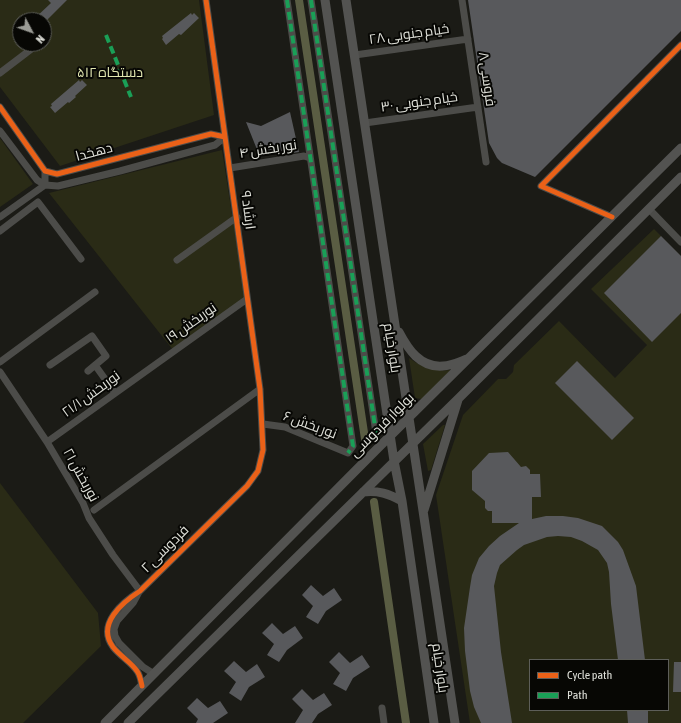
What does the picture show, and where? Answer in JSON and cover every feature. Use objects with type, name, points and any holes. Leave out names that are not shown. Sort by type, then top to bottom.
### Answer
[{"type":"main road","name":"بلوار خیام","points":[[325,0],[394,461],[402,501],[434,723]]},
{"type":"main road","name":"بلوار خیام","points":[[346,0],[455,723]]},
{"type":"main road","name":"بولوار فردوسی","points":[[105,723],[681,148]]},
{"type":"main road","points":[[128,723],[459,398],[681,176]]},
{"type":"main road","points":[[395,321],[406,345],[413,355],[423,361],[442,366],[451,365],[470,357]]},
{"type":"main road","points":[[423,513],[459,398]]},
{"type":"main road","points":[[363,492],[382,492],[402,501]]},
{"type":"street","name":"ارشاد ۹","points":[[206,0],[260,389],[263,424]]},
{"type":"street","points":[[287,0],[310,158]]},
{"type":"street","points":[[311,0],[376,433]]},
{"type":"street","name":"فروسی ۸","points":[[462,0],[486,162]]},
{"type":"street","name":"خیام جنوبی ۲۸","points":[[355,54],[468,39]]},
{"type":"street","points":[[612,217],[541,186],[681,45]]},
{"type":"street","points":[[0,73],[28,52]]},
{"type":"street","points":[[0,106],[45,171],[45,185]]},
{"type":"street","name":"خیام جنوبی ۳۰","points":[[365,123],[478,106]]},
{"type":"street","name":"دهخدا","points":[[45,171],[58,174],[211,134],[225,137]]},
{"type":"street","points":[[2,136],[37,180],[45,185]]},
{"type":"street","name":"دهخدا","points":[[45,185],[58,186],[120,171],[215,145],[225,137]]},
{"type":"street","name":"نور بخش ۴","points":[[230,168],[304,156],[310,158]]},
{"type":"street","name":"نور بخش ۶","points":[[263,424],[284,427],[348,453],[353,446],[310,158]]},
{"type":"street","points":[[0,217],[45,185]]},
{"type":"street","points":[[0,231],[38,202],[81,259]]},
{"type":"street","points":[[648,209],[681,242]]},
{"type":"street","points":[[177,260],[237,218]]},
{"type":"street","points":[[0,362],[95,292]]},
{"type":"street","name":"نوربخش ۱۹","points":[[150,368],[247,300]]},
{"type":"street","points":[[50,365],[92,336],[106,356],[88,370]]},
{"type":"street","points":[[95,365],[115,393]]},
{"type":"street","name":"نوربخش ۲۱/۱","points":[[47,442],[150,368]]},
{"type":"street","name":"نوربخش ۲۱","points":[[0,372],[47,442],[84,503],[89,518],[113,555],[140,591]]},
{"type":"street","points":[[94,510],[260,389]]},
{"type":"street","name":"فردوسی ۲","points":[[142,686],[138,672],[113,647],[108,638],[107,628],[111,617],[127,599],[140,591],[247,486],[258,471],[264,450],[263,424]]},
{"type":"street","name":"فردوسی ۲","points":[[140,591],[133,603],[117,621],[114,629],[115,636],[118,643],[143,667],[154,674]]},
{"type":"street","points":[[382,708],[384,723]]},
{"type":"green space","name":"۵۱۲ دستگاه","points":[[0,0],[199,0],[214,115],[60,166],[0,87]]},
{"type":"green space","points":[[0,138],[33,184],[0,207]]},
{"type":"green space","points":[[222,150],[245,298],[173,350],[49,193]]},
{"type":"green space","points":[[654,229],[681,256],[681,723],[470,723],[436,495],[463,415],[498,379],[506,379],[513,372],[514,365],[559,321],[615,378],[647,345],[591,289]]},
{"type":"green space","points":[[409,358],[428,368],[451,370],[422,399],[415,398]]},
{"type":"green space","points":[[443,425],[445,425],[431,470],[428,471],[423,444]]},
{"type":"green space","points":[[0,483],[98,613],[101,646],[23,723],[0,723]]},
{"type":"building","points":[[48,0],[67,0],[52,15],[52,12],[41,12],[51,3]]},
{"type":"building","points":[[468,0],[681,0],[681,31],[535,177],[502,163],[497,158],[489,143]]},
{"type":"building","points":[[191,13],[192,15],[194,13],[199,18],[181,35],[179,34],[166,45],[162,39],[162,36]]},
{"type":"building","points":[[79,80],[80,82],[82,80],[87,85],[75,96],[76,97],[55,113],[50,107],[52,106],[51,104]]},
{"type":"building","points":[[290,112],[299,152],[292,153],[273,149],[260,157],[246,122],[261,126]]},
{"type":"building","points":[[661,236],[681,256],[681,313],[652,342],[604,293]]},
{"type":"building","points":[[577,361],[634,418],[612,440],[555,383]]},
{"type":"building","points":[[508,452],[521,467],[526,466],[530,470],[530,474],[540,474],[541,497],[532,497],[532,519],[546,516],[578,518],[602,526],[618,542],[623,550],[636,586],[645,659],[618,659],[611,604],[609,572],[607,563],[598,550],[571,537],[558,536],[547,537],[524,545],[500,565],[494,586],[501,652],[512,723],[481,723],[474,707],[470,691],[465,651],[464,628],[472,575],[479,558],[500,536],[519,523],[492,523],[492,511],[488,511],[485,508],[485,501],[472,490],[472,471],[489,453]]},
{"type":"building","points":[[311,585],[323,596],[334,588],[342,600],[326,611],[318,624],[306,617],[313,606],[302,595]]},
{"type":"building","points":[[272,623],[283,634],[295,626],[303,638],[287,650],[279,662],[267,655],[274,644],[262,633]]},
{"type":"building","points":[[339,652],[350,663],[362,655],[370,667],[353,678],[346,691],[333,684],[340,673],[329,662]]},
{"type":"building","points":[[234,661],[246,672],[257,664],[265,677],[249,687],[241,701],[229,693],[236,682],[224,671]]},
{"type":"building","points":[[674,662],[681,662],[681,692],[673,692]]},
{"type":"building","points":[[302,689],[313,700],[324,693],[332,705],[318,714],[312,723],[295,723],[303,710],[292,699]]},
{"type":"building","points":[[197,698],[208,708],[220,701],[228,713],[213,723],[196,723],[198,719],[187,708]]},
{"type":"building","points":[[627,711],[648,711],[648,723],[628,723]]},
{"type":"waterway","points":[[299,0],[365,439]]},
{"type":"waterway","points":[[374,502],[406,723]]},
{"type":"marked path","points":[[287,0],[353,446],[348,453]]},
{"type":"marked path","points":[[311,0],[376,433]]},
{"type":"marked path","points":[[106,35],[131,97]]},
{"type":"cycle path","points":[[142,686],[140,676],[137,671],[113,647],[109,638],[108,630],[114,614],[126,601],[140,591],[247,486],[258,471],[263,450],[260,389],[206,0]]},
{"type":"cycle path","points":[[612,217],[541,186],[681,45]]},
{"type":"cycle path","points":[[0,107],[45,171],[57,174],[211,134],[225,137]]}]
